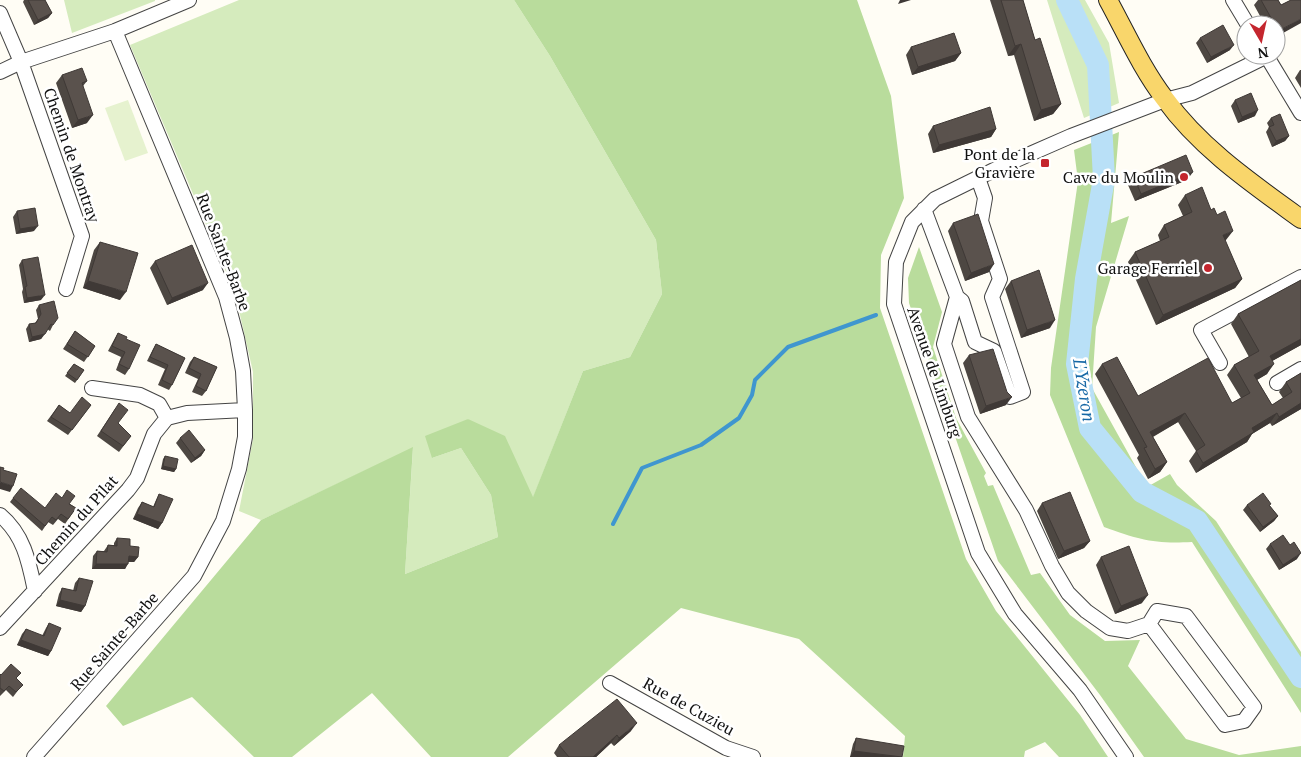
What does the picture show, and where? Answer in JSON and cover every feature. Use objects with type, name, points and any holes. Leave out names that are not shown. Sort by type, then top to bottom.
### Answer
[{"type":"main road","points":[[1108,0],[1165,100],[1200,138],[1241,174],[1301,219]]},
{"type":"street","points":[[0,72],[21,62],[115,31],[173,3],[189,0]]},
{"type":"street","points":[[1233,0],[1242,15]]},
{"type":"street","name":"Chemin de Montray","points":[[0,13],[21,62],[82,236],[66,289]]},
{"type":"street","name":"Rue Sainte-Barbe","points":[[34,757],[194,576],[223,522],[239,469],[245,437],[243,371],[238,338],[226,297],[115,31]]},
{"type":"street","name":"Avenue de Limburg","points":[[1126,757],[1080,690],[1015,614],[978,553],[894,304],[896,262],[912,222],[935,199],[1074,136],[1165,100],[1192,93],[1247,65]]},
{"type":"street","points":[[1273,65],[1301,113]]},
{"type":"street","points":[[924,209],[957,297],[962,301],[975,342],[994,351],[1010,397],[1023,392],[992,297],[1000,279],[981,220],[985,198],[978,178]]},
{"type":"street","points":[[1220,363],[1201,330],[1301,277]]},
{"type":"street","points":[[957,297],[944,344],[968,417],[1026,510],[1052,566],[1068,593],[1086,611],[1110,628],[1128,631],[1149,624],[1157,611],[1186,616],[1254,707],[1244,721],[1225,725],[1149,624]]},
{"type":"street","points":[[1277,383],[1301,369]]},
{"type":"street","points":[[92,388],[140,396],[158,404],[167,418],[187,413],[245,410]]},
{"type":"street","name":"Chemin du Pilat","points":[[0,628],[128,490],[137,478],[154,434],[167,418]]},
{"type":"street","name":"Chemin du Pilat","points":[[0,515],[17,531],[27,552],[36,591]]},
{"type":"street","name":"Rue de Cuzieu","points":[[610,683],[726,748],[753,757]]},
{"type":"green space","points":[[64,0],[155,0],[155,1],[72,33]]},
{"type":"green space","points":[[239,0],[514,0],[550,56],[656,240],[662,294],[630,357],[583,371],[533,498],[468,419],[432,458],[461,448],[491,495],[498,537],[405,574],[413,448],[261,520],[239,511],[253,439],[253,372],[235,293],[130,45]]},
{"type":"green space","points":[[514,0],[857,0],[891,96],[904,198],[881,255],[880,308],[966,559],[996,611],[1080,715],[1108,757],[1059,757],[1045,742],[1025,751],[1024,757],[903,757],[905,736],[799,639],[681,608],[508,757],[431,757],[372,693],[292,757],[254,757],[192,697],[123,726],[106,706],[261,520],[413,447],[405,574],[498,537],[491,495],[461,448],[432,458],[425,436],[468,419],[505,436],[533,497],[583,371],[630,357],[662,294],[656,240],[550,56]]},
{"type":"green space","points":[[1047,0],[1085,0],[1109,43],[1119,103],[1084,118]]},
{"type":"green space","points":[[128,100],[148,153],[125,161],[105,108]]},
{"type":"green space","points":[[1119,132],[1111,223],[1129,216],[1096,327],[1092,388],[1147,487],[1170,474],[1177,485],[1216,521],[1301,652],[1301,713],[1192,542],[1147,540],[1104,527],[1050,395],[1051,368],[1078,181],[1074,150]]},
{"type":"green space","points":[[919,247],[942,312],[933,347],[956,418],[986,473],[984,476],[988,486],[993,485],[1031,575],[1040,573],[1070,615],[1105,641],[1140,640],[1128,666],[1186,739],[1239,755],[1301,746],[1301,757],[1144,757],[1100,695],[998,561],[909,303],[908,278]]},
{"type":"building","points":[[28,0],[45,0],[52,13],[38,20]]},
{"type":"building","points":[[1001,0],[1023,0],[1035,40],[1040,38],[1061,104],[1041,110],[1021,44],[1015,46]]},
{"type":"building","points":[[1261,0],[1278,0],[1281,5],[1291,0],[1301,0],[1301,19],[1286,27],[1286,15],[1269,15]]},
{"type":"building","points":[[1223,25],[1234,45],[1211,57],[1200,38]]},
{"type":"building","points":[[954,33],[961,53],[918,67],[911,47]]},
{"type":"building","points":[[82,68],[87,81],[82,83],[93,115],[78,120],[62,75]]},
{"type":"building","points":[[1251,93],[1258,110],[1242,117],[1235,100]]},
{"type":"building","points":[[990,107],[996,129],[939,145],[933,126]]},
{"type":"building","points":[[1280,114],[1289,136],[1276,141],[1269,127],[1274,125],[1271,118]]},
{"type":"building","points":[[1186,155],[1193,172],[1141,194],[1134,177]]},
{"type":"building","points":[[1202,187],[1211,210],[1214,208],[1217,215],[1225,211],[1233,231],[1223,235],[1242,279],[1163,315],[1135,252],[1169,237],[1164,225],[1192,212],[1185,195]]},
{"type":"building","points":[[35,208],[38,226],[20,229],[17,211]]},
{"type":"building","points":[[978,214],[994,264],[971,273],[953,223]]},
{"type":"building","points":[[100,242],[138,253],[126,292],[88,281]]},
{"type":"building","points":[[192,245],[208,283],[172,298],[155,261]]},
{"type":"building","points":[[38,257],[45,295],[27,298],[25,287],[27,286],[22,260]]},
{"type":"building","points":[[1039,270],[1055,320],[1027,330],[1011,281]]},
{"type":"building","points":[[1301,280],[1301,339],[1270,356],[1274,364],[1254,375],[1272,405],[1292,392],[1286,382],[1301,373],[1301,403],[1279,417],[1277,413],[1252,428],[1254,432],[1203,463],[1196,451],[1205,445],[1185,413],[1150,432],[1167,462],[1155,469],[1144,448],[1147,447],[1102,364],[1117,357],[1138,396],[1208,358],[1232,403],[1250,393],[1234,365],[1259,351],[1238,314]]},
{"type":"building","points":[[54,301],[58,318],[53,325],[51,324],[45,334],[32,337],[29,324],[36,323],[41,314],[39,305]]},
{"type":"building","points":[[75,331],[95,346],[88,357],[67,344]]},
{"type":"building","points":[[118,333],[140,345],[129,369],[119,364],[125,352],[112,346]]},
{"type":"building","points":[[156,344],[185,358],[172,385],[162,380],[168,365],[150,357]]},
{"type":"building","points":[[993,349],[1007,392],[1012,397],[986,406],[969,355]]},
{"type":"building","points":[[194,357],[217,367],[206,391],[196,386],[201,374],[189,368]]},
{"type":"building","points":[[74,364],[84,370],[77,380],[67,373]]},
{"type":"building","points":[[82,397],[91,405],[72,430],[51,417],[59,405],[70,413]]},
{"type":"building","points":[[119,403],[128,410],[118,423],[131,436],[123,446],[101,431]]},
{"type":"building","points":[[189,430],[205,450],[195,458],[180,438]]},
{"type":"building","points":[[165,456],[178,459],[176,469],[163,466]]},
{"type":"building","points":[[0,467],[4,468],[3,470],[17,474],[13,486],[0,482]]},
{"type":"building","points":[[21,488],[45,508],[56,493],[62,498],[67,490],[75,496],[69,504],[76,508],[68,519],[61,514],[56,520],[52,517],[45,526],[13,498]]},
{"type":"building","points":[[1070,492],[1090,541],[1064,551],[1042,503]]},
{"type":"building","points":[[1263,493],[1271,504],[1269,505],[1278,516],[1263,527],[1247,505]]},
{"type":"building","points":[[159,494],[173,499],[162,523],[137,514],[142,502],[154,507]]},
{"type":"building","points":[[1283,535],[1290,545],[1294,542],[1301,553],[1283,565],[1270,544]]},
{"type":"building","points":[[117,538],[130,539],[130,546],[139,547],[138,557],[129,556],[128,564],[96,564],[97,551],[107,552],[108,545],[117,546]]},
{"type":"building","points":[[1129,546],[1148,595],[1121,606],[1101,557]]},
{"type":"building","points":[[79,578],[93,581],[85,606],[60,600],[62,588],[76,591]]},
{"type":"building","points":[[49,623],[61,628],[51,651],[21,640],[26,629],[44,636]]},
{"type":"building","points":[[11,664],[21,673],[16,678],[23,685],[16,692],[9,686],[4,691],[0,688],[0,674]]},
{"type":"building","points":[[617,699],[637,723],[619,738],[617,735],[593,757],[569,757],[559,745]]},
{"type":"building","points":[[856,738],[904,746],[902,757],[854,751]]},
{"type":"waterway","name":"L'Yzeron","points":[[1067,0],[1098,65],[1104,179],[1086,279],[1077,364],[1090,428],[1142,492],[1197,521],[1301,677]]},
{"type":"waterway","points":[[613,524],[642,468],[701,445],[739,418],[752,395],[755,380],[788,347],[876,315]]},
{"type":"place","name":"Pont de la Gravière","points":[[1045,163]]},
{"type":"place","name":"Cave du Moulin","points":[[1184,177]]},
{"type":"place","name":"Garage Ferriel","points":[[1208,268]]}]
